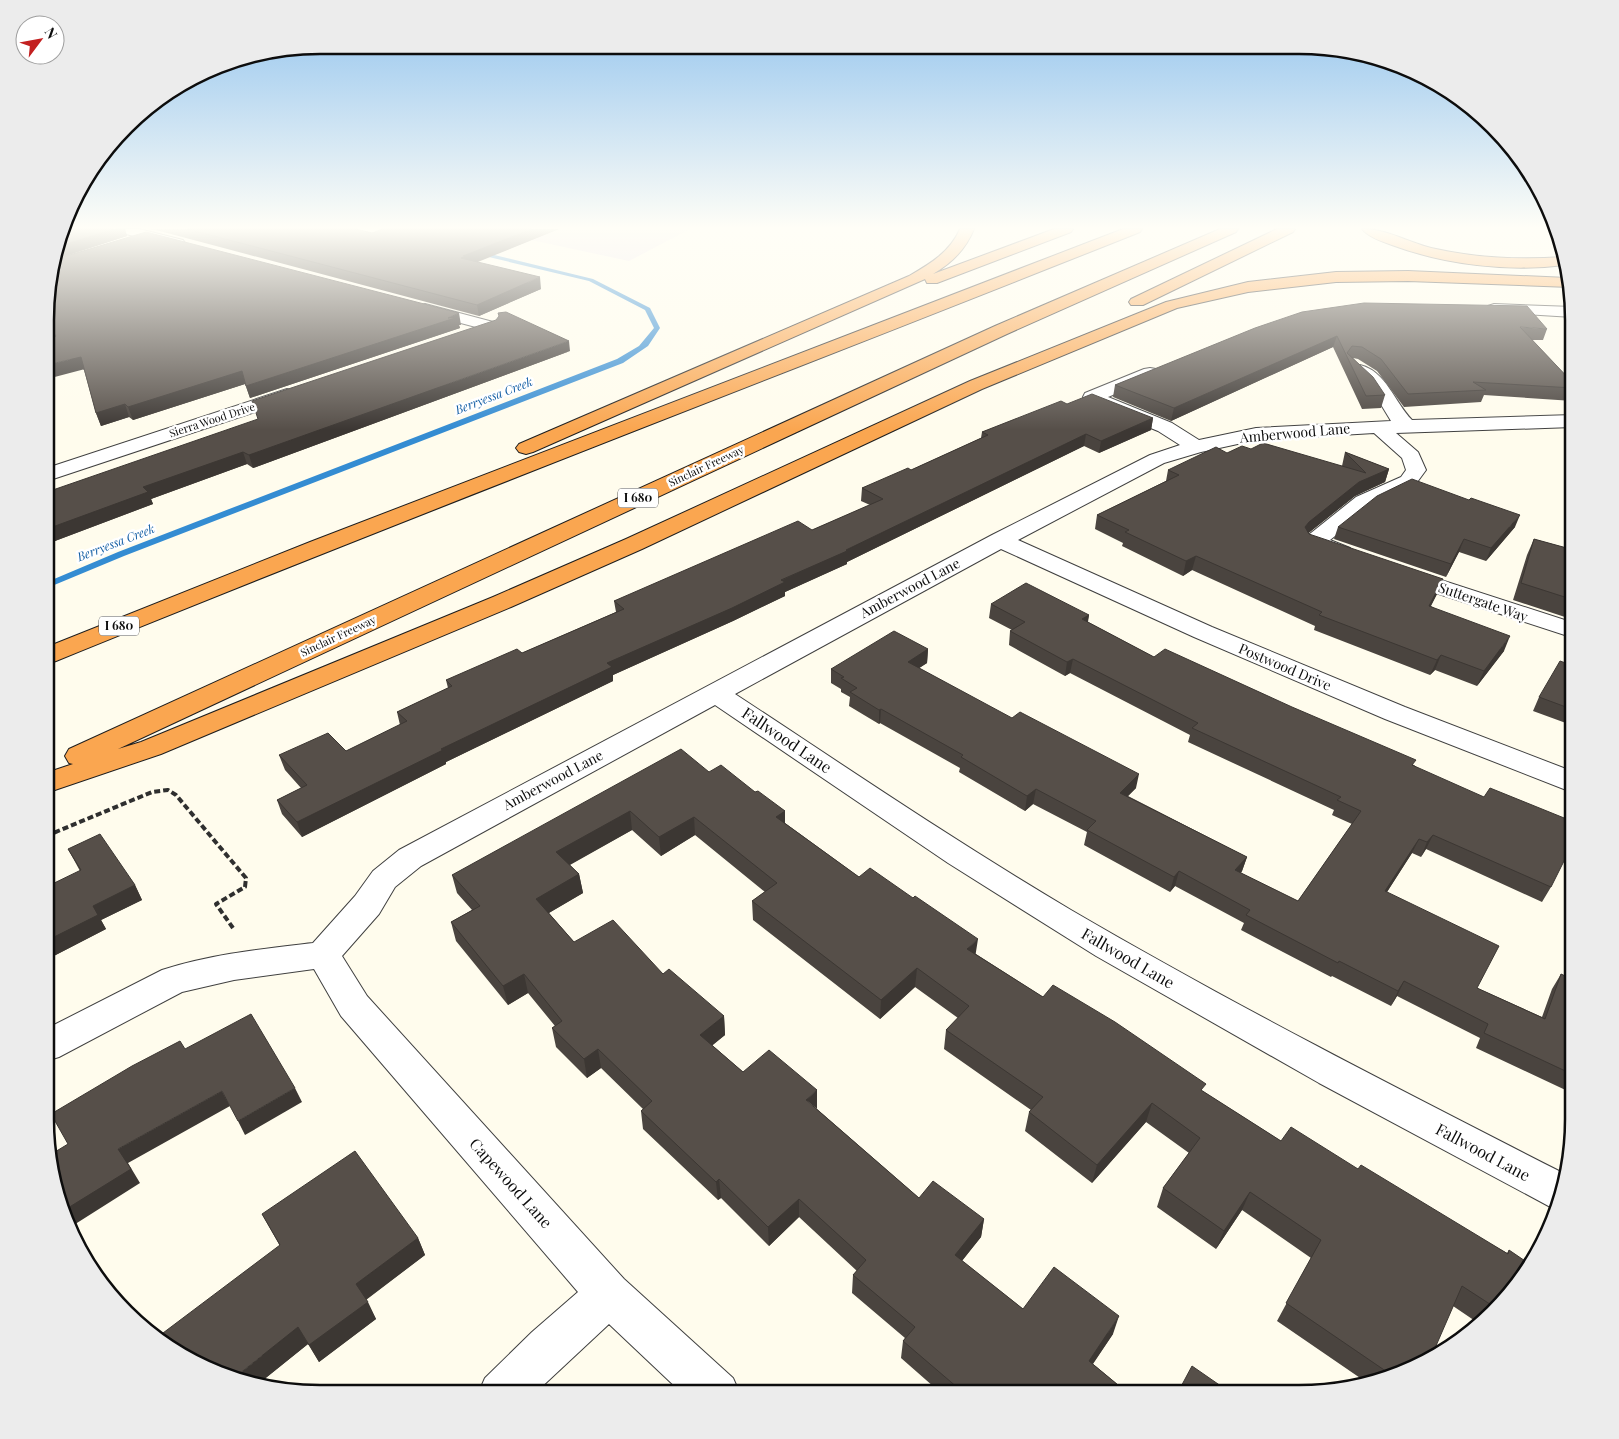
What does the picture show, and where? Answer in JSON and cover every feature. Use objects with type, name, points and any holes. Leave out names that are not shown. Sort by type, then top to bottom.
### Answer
[{"type":"highway","points":[[190,597],[422,493],[873,296]]},
{"type":"highway","points":[[790,333],[888,296]]},
{"type":"highway","name":"I 680","points":[[54,653],[190,597],[965,296]]},
{"type":"highway","name":"Sinclair Freeway","points":[[54,767],[1078,296]]},
{"type":"highway","points":[[976,385],[1024,356],[1148,296]]},
{"type":"highway","points":[[54,780],[151,748],[502,602],[634,544],[976,385],[1172,305],[1207,296]]},
{"type":"street","points":[[415,306],[491,326],[462,336]]},
{"type":"street","points":[[1479,308],[1565,312]]},
{"type":"street","points":[[1354,364],[1378,385],[1396,415],[1406,426]]},
{"type":"street","points":[[1164,367],[1092,397],[1165,427],[1196,447]]},
{"type":"street","name":"Sierra Wood Drive","points":[[54,473],[302,390]]},
{"type":"street","name":"Amberwood Lane","points":[[323,956],[367,906],[384,879],[410,858],[1000,540],[1149,462],[1196,447],[1256,434],[1378,427],[1565,421]]},
{"type":"street","name":"Suttergate Way","points":[[1378,427],[1411,456],[1416,470],[1408,481],[1364,502],[1314,542],[1565,629]]},
{"type":"street","name":"Postwood Drive","points":[[1000,540],[1221,640],[1395,714],[1565,780]]},
{"type":"street","name":"Fallwood Lane","points":[[715,693],[975,866],[1108,947],[1353,1084],[1556,1190]]},
{"type":"street","points":[[54,1042],[174,980],[234,966],[323,956]]},
{"type":"street","name":"Capewood Lane","points":[[323,956],[354,1006],[609,1294],[707,1385]]},
{"type":"street","points":[[510,1385],[548,1348],[609,1294]]},
{"type":"path","points":[[54,833],[152,792],[168,790],[176,795],[246,878],[245,887],[233,896],[216,904],[233,928]]},
{"type":"building","points":[[55,296],[394,296],[459,313],[448,318],[458,317],[246,386],[242,371],[128,407],[125,404],[96,413],[81,357],[54,363],[54,338],[56,336],[54,333]]},
{"type":"building","points":[[443,296],[497,296],[477,305]]},
{"type":"building","points":[[1364,303],[1527,306],[1547,329],[1520,327],[1565,375],[1565,388],[1473,382],[1486,390],[1408,394],[1381,359],[1362,347],[1352,346],[1347,353],[1373,377],[1385,395],[1366,396],[1337,336],[1174,408],[1115,385],[1255,328],[1302,312]]},
{"type":"building","points":[[506,312],[569,341],[249,455],[243,452],[143,487],[148,492],[54,526],[54,490],[258,419],[252,401],[496,320],[499,316],[498,313]]},
{"type":"building","points":[[1092,394],[1153,418],[1101,441],[1086,434],[847,551],[781,580],[785,582],[732,608],[607,663],[612,667],[441,749],[443,750],[297,822],[277,800],[307,785],[279,755],[328,733],[346,751],[407,721],[397,712],[452,686],[446,680],[517,649],[522,653],[624,609],[614,601],[798,521],[812,530],[883,499],[862,488],[908,468],[911,470],[988,435],[982,432],[1061,401],[1067,404]]},
{"type":"building","points":[[1263,443],[1366,473],[1345,452],[1389,469],[1359,482],[1305,527],[1309,534],[1443,579],[1429,606],[1510,636],[1484,671],[1441,655],[1437,660],[1319,615],[1322,612],[1196,556],[1186,561],[1125,532],[1129,530],[1097,515],[1179,475],[1168,470],[1216,447],[1227,453],[1242,446],[1251,449]]},
{"type":"building","points":[[1412,479],[1469,500],[1471,498],[1520,515],[1491,548],[1464,539],[1451,564],[1338,527],[1377,496]]},
{"type":"building","points":[[1534,539],[1565,548],[1565,597],[1521,583]]},
{"type":"building","points":[[1026,583],[1089,615],[1082,619],[1154,657],[1165,649],[1292,707],[1416,760],[1412,765],[1484,797],[1490,788],[1565,818],[1565,859],[1551,887],[1433,835],[1427,842],[1419,839],[1385,891],[1499,946],[1477,988],[1545,1019],[1561,974],[1565,976],[1565,1071],[1484,1033],[1488,1024],[1404,981],[1398,991],[1339,961],[1338,963],[1246,915],[1250,910],[1179,871],[1174,877],[1087,830],[1096,821],[1036,789],[1027,796],[961,757],[963,755],[881,709],[879,710],[850,692],[857,688],[831,669],[894,631],[928,649],[908,662],[1012,718],[1020,712],[1139,774],[1120,793],[1247,857],[1235,870],[1298,901],[1361,811],[1337,800],[1341,797],[1192,728],[1198,723],[1073,659],[1067,662],[1010,631],[1025,622],[991,604]]},
{"type":"building","points":[[1560,661],[1565,663],[1565,707],[1539,697]]},
{"type":"building","points":[[681,749],[709,772],[721,765],[755,792],[758,791],[785,811],[776,817],[859,877],[870,868],[978,939],[967,949],[1043,997],[1053,985],[1115,1022],[1206,1084],[1201,1090],[1281,1141],[1291,1127],[1358,1169],[1361,1165],[1508,1254],[1509,1250],[1524,1260],[1490,1304],[1462,1286],[1435,1348],[1417,1358],[1385,1371],[1286,1303],[1321,1240],[1250,1192],[1224,1231],[1163,1188],[1200,1138],[1152,1103],[1097,1165],[1029,1112],[1043,1097],[946,1030],[969,1006],[917,968],[881,1000],[752,901],[777,883],[694,817],[659,837],[630,811],[556,852],[579,874],[536,899],[574,942],[613,920],[663,974],[669,969],[724,1016],[700,1035],[743,1072],[769,1050],[817,1090],[806,1100],[919,1198],[933,1181],[984,1219],[955,1255],[1023,1309],[1054,1267],[1119,1316],[1089,1361],[1118,1385],[954,1385],[903,1341],[915,1327],[853,1275],[866,1260],[799,1199],[768,1227],[719,1179],[716,1182],[641,1111],[652,1101],[598,1049],[584,1059],[552,1028],[562,1021],[524,974],[503,986],[451,922],[480,906],[452,875]]},
{"type":"building","points":[[100,834],[135,885],[93,906],[98,915],[54,937],[54,883],[81,870],[68,849]]},
{"type":"building","points":[[251,1014],[295,1088],[238,1121],[222,1091],[118,1149],[131,1169],[69,1207],[56,1152],[68,1144],[54,1119],[54,1112],[132,1066],[180,1041],[185,1049]]},
{"type":"building","points":[[355,1151],[418,1238],[356,1284],[368,1302],[309,1345],[298,1327],[240,1373],[202,1358],[163,1333],[280,1245],[262,1214]]},
{"type":"building","points":[[1192,1366],[1219,1385],[1182,1385]]},
{"type":"waterway","name":"Berryessa Creek","points":[[54,582],[121,554],[620,361],[642,348],[650,340],[657,328],[648,309],[623,296]]}]
